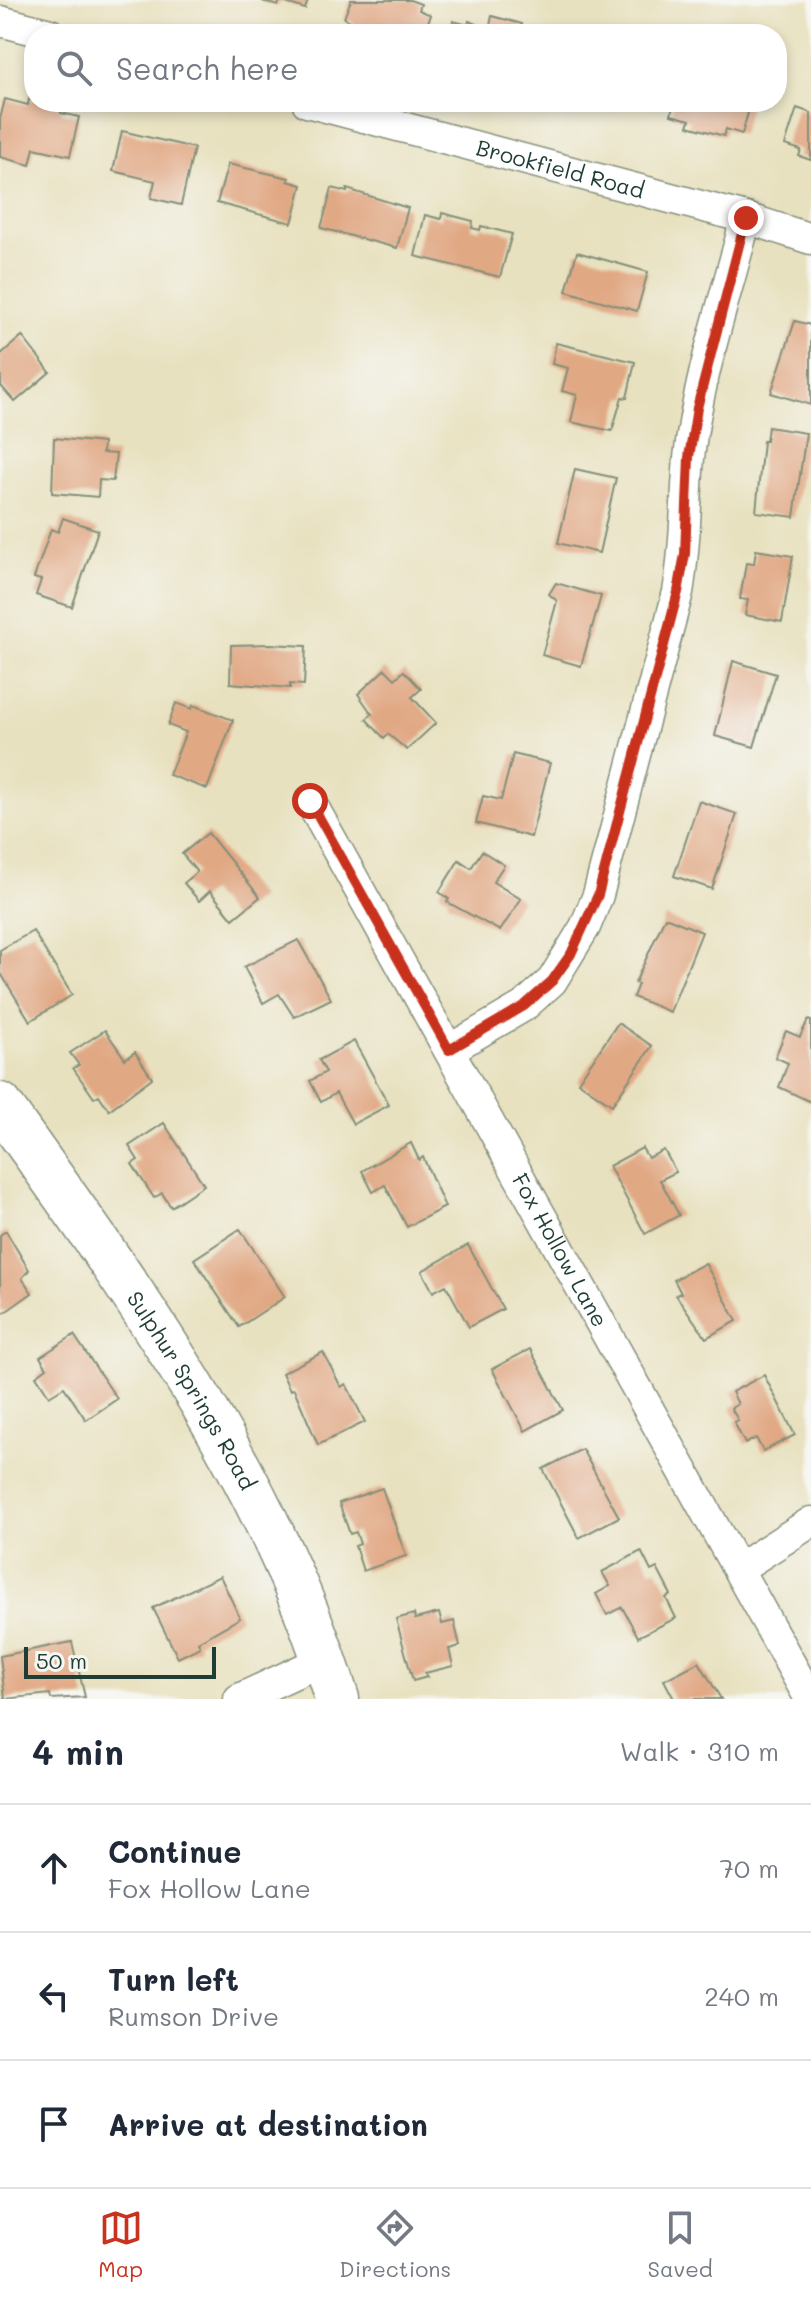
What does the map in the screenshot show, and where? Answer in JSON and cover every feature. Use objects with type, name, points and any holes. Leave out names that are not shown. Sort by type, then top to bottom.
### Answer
[{"type":"street","points":[[0,21],[24,27]]},
{"type":"street","name":"Brookfield Road","points":[[345,112],[746,218],[811,239]]},
{"type":"street","points":[[449,1050],[524,1006],[552,981],[571,954],[598,895],[678,592],[685,554],[689,457],[697,408],[746,218]]},
{"type":"street","name":"Fox Hollow Lane","points":[[310,801],[810,1699]]},
{"type":"street","name":"Sulphur Springs Road","points":[[0,1105],[142,1303],[217,1424],[284,1558],[331,1679]]},
{"type":"street","points":[[738,1569],[811,1522]]},
{"type":"street","points":[[239,1699],[331,1679]]},
{"type":"building","points":[[308,0],[305,9],[280,1],[278,6],[262,1]]},
{"type":"building","points":[[351,0],[410,0],[421,4],[419,10],[431,15],[427,24],[355,24],[344,18]]},
{"type":"building","points":[[492,16],[522,24],[490,24]]},
{"type":"building","points":[[5,99],[24,104],[24,112],[61,112],[79,117],[70,156],[34,148],[30,165],[0,157],[0,119]]},
{"type":"building","points":[[797,108],[811,113],[811,160],[799,156],[801,150],[785,145]]},
{"type":"building","points":[[672,112],[748,112],[742,134],[726,129],[724,136],[688,126],[690,120],[671,115]]},
{"type":"building","points":[[122,131],[194,148],[181,205],[151,198],[155,181],[113,171]]},
{"type":"building","points":[[228,164],[289,178],[288,181],[302,185],[292,223],[217,203]]},
{"type":"building","points":[[332,188],[347,192],[347,189],[408,208],[397,248],[321,228]]},
{"type":"building","points":[[442,213],[473,221],[472,228],[480,230],[481,226],[512,234],[500,277],[415,256],[425,215],[441,219]]},
{"type":"building","points":[[577,252],[648,272],[637,311],[566,291]]},
{"type":"building","points":[[795,321],[811,325],[811,405],[771,393]]},
{"type":"building","points":[[22,336],[50,372],[15,402],[1,386],[0,355]]},
{"type":"building","points":[[556,343],[635,362],[627,398],[622,397],[612,431],[571,422],[577,395],[562,391],[568,368],[552,364]]},
{"type":"building","points":[[768,427],[806,433],[794,517],[756,512],[763,441],[766,441]]},
{"type":"building","points":[[54,438],[103,443],[102,453],[116,454],[113,481],[99,480],[98,497],[52,493]]},
{"type":"building","points":[[575,469],[616,478],[599,553],[558,543]]},
{"type":"building","points":[[63,518],[98,530],[72,607],[36,595],[41,580],[34,578],[51,529],[58,532]]},
{"type":"building","points":[[756,550],[793,556],[782,622],[745,615],[748,600],[740,599],[746,563],[754,564]]},
{"type":"building","points":[[556,583],[601,596],[581,666],[542,655],[557,601],[549,594]]},
{"type":"building","points":[[231,645],[306,646],[304,685],[290,684],[290,688],[230,683]]},
{"type":"building","points":[[733,661],[776,674],[754,747],[715,736]]},
{"type":"building","points":[[385,669],[395,679],[404,671],[421,689],[412,697],[436,723],[407,750],[388,734],[384,738],[366,719],[372,714],[358,694]]},
{"type":"building","points":[[176,703],[192,709],[193,705],[233,720],[207,789],[169,775],[186,732],[168,725]]},
{"type":"building","points":[[513,754],[550,763],[531,837],[476,823],[483,796],[501,800]]},
{"type":"building","points":[[699,801],[737,814],[712,889],[674,876]]},
{"type":"building","points":[[208,833],[260,897],[233,919],[210,891],[199,901],[184,883],[197,872],[182,854]]},
{"type":"building","points":[[482,851],[504,865],[493,882],[521,899],[500,931],[447,902],[449,899],[439,892],[459,860],[471,868]]},
{"type":"building","points":[[665,917],[702,932],[670,1012],[633,997],[638,984],[635,983]]},
{"type":"building","points":[[33,931],[72,995],[30,1021],[0,972],[0,950]]},
{"type":"building","points":[[298,940],[331,999],[294,1017],[279,994],[263,1003],[244,967]]},
{"type":"building","points":[[808,1020],[811,1021],[811,1102],[779,1087],[788,1063],[775,1057],[786,1031],[800,1037]]},
{"type":"building","points":[[618,1023],[652,1046],[612,1105],[578,1082]]},
{"type":"building","points":[[105,1030],[125,1059],[135,1052],[152,1078],[109,1110],[99,1095],[94,1098],[73,1068],[79,1065],[70,1053]]},
{"type":"building","points":[[354,1041],[389,1105],[353,1124],[336,1093],[321,1102],[310,1081],[326,1072],[319,1060]]},
{"type":"building","points":[[164,1123],[204,1185],[171,1207],[162,1193],[154,1198],[132,1164],[138,1160],[129,1146]]},
{"type":"building","points":[[411,1143],[419,1160],[423,1157],[445,1207],[407,1227],[385,1185],[373,1192],[362,1171]]},
{"type":"building","points":[[642,1148],[648,1158],[664,1150],[676,1172],[660,1180],[679,1215],[645,1234],[609,1166]]},
{"type":"building","points":[[240,1229],[285,1297],[239,1327],[194,1259]]},
{"type":"building","points":[[6,1231],[29,1270],[22,1278],[32,1293],[4,1313],[0,1308],[0,1235]]},
{"type":"building","points":[[468,1245],[503,1309],[469,1327],[446,1285],[433,1292],[422,1271]]},
{"type":"building","points":[[705,1263],[737,1321],[706,1338],[676,1295],[681,1293],[674,1280]]},
{"type":"building","points":[[74,1335],[117,1399],[86,1420],[64,1387],[49,1396],[36,1376],[47,1368],[40,1357]]},
{"type":"building","points":[[530,1349],[563,1410],[525,1431],[492,1369]]},
{"type":"building","points":[[323,1352],[341,1387],[346,1384],[365,1422],[318,1445],[294,1389],[290,1390],[282,1373]]},
{"type":"building","points":[[764,1375],[795,1435],[763,1451],[756,1438],[745,1444],[731,1408],[738,1404],[732,1392]]},
{"type":"building","points":[[582,1449],[619,1517],[579,1538],[543,1469]]},
{"type":"building","points":[[382,1488],[406,1556],[363,1571],[355,1546],[360,1544],[356,1532],[350,1534],[339,1503]]},
{"type":"building","points":[[641,1551],[651,1571],[657,1568],[671,1595],[666,1598],[676,1618],[638,1637],[622,1607],[607,1615],[596,1594],[610,1586],[602,1572]]},
{"type":"building","points":[[220,1576],[240,1618],[198,1642],[200,1647],[178,1658],[153,1608]]},
{"type":"building","points":[[439,1613],[442,1624],[454,1621],[460,1646],[449,1649],[453,1666],[425,1673],[427,1677],[413,1681],[396,1619],[414,1614],[415,1619]]},
{"type":"building","points":[[72,1642],[85,1697],[51,1699],[50,1694],[5,1699],[0,1656]]},
{"type":"building","points":[[699,1662],[721,1699],[674,1699],[664,1680]]},
{"type":"route","points":[[310,801],[449,1050],[524,1006],[552,981],[571,954],[598,895],[670,625],[685,554],[689,457],[697,408],[746,218]]}]
